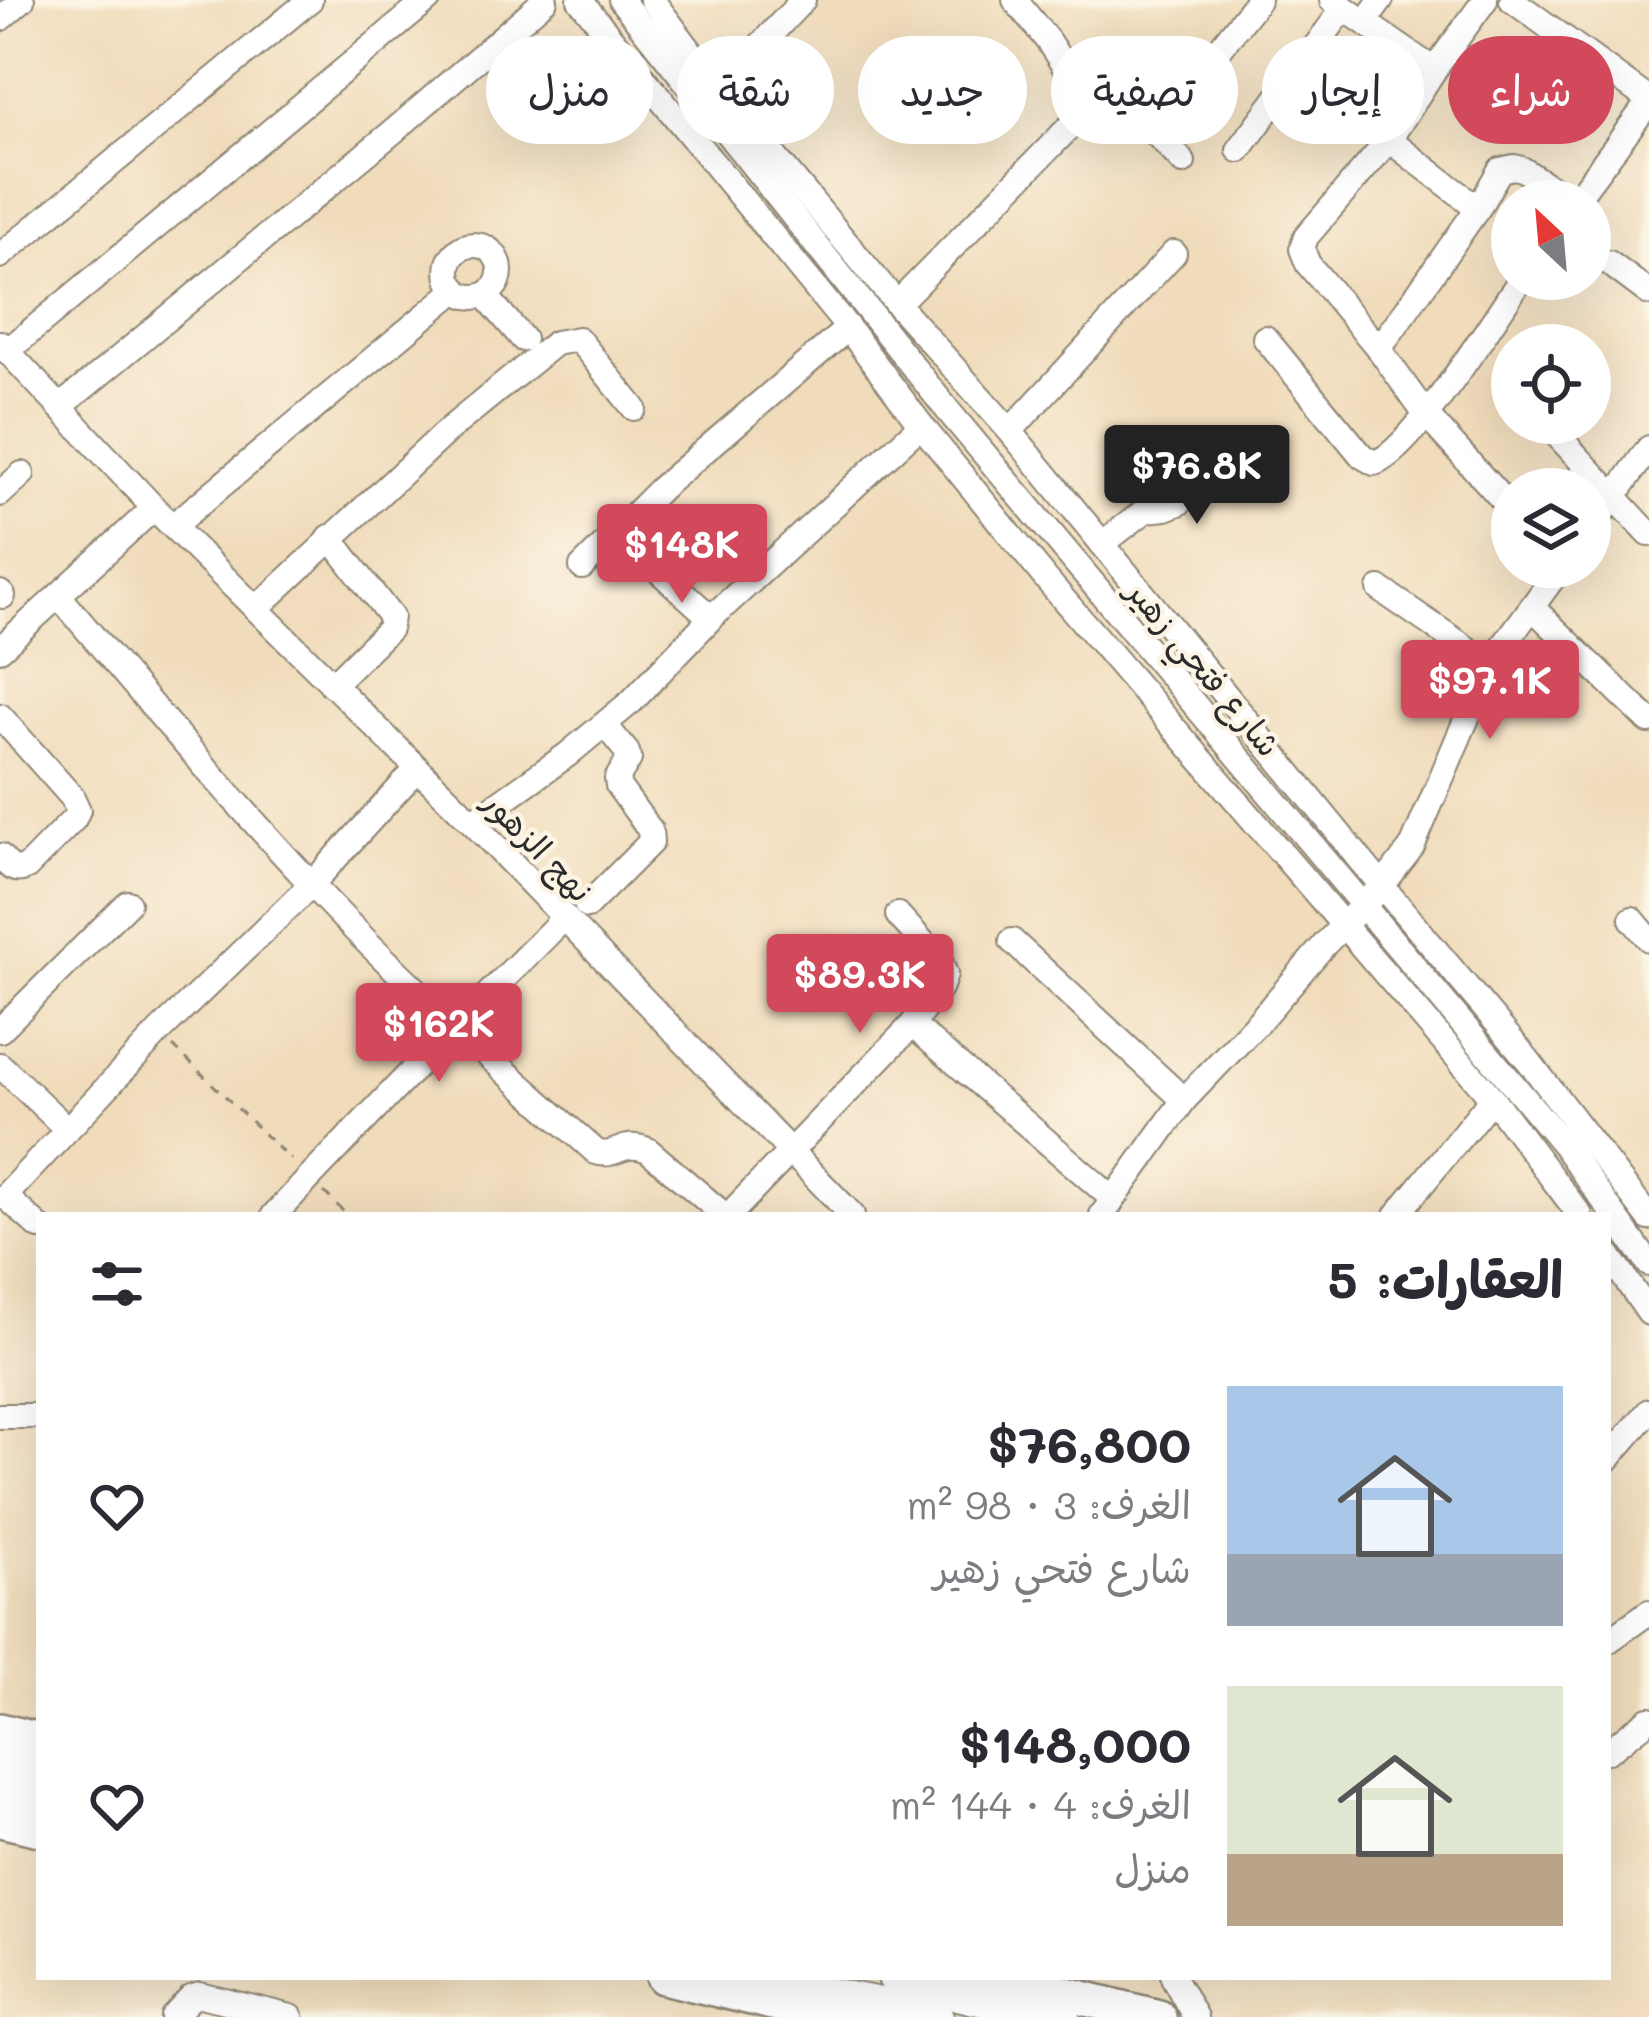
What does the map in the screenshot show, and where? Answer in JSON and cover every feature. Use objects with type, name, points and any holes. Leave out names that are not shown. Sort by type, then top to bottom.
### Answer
[{"type":"highway","points":[[748,1980],[939,2017]]},
{"type":"highway","points":[[790,1980],[939,2017]]},
{"type":"highway","points":[[941,1980],[1031,1986]]},
{"type":"main road","points":[[16,1773],[36,1822]]},
{"type":"main road","points":[[676,1980],[831,2017]]},
{"type":"main road","points":[[1031,1986],[1160,2017]]},
{"type":"street","points":[[0,19],[22,0]]},
{"type":"street","points":[[3,347],[428,0]]},
{"type":"street","points":[[60,407],[545,0]]},
{"type":"street","points":[[580,0],[1047,580],[1353,916],[1578,1212]]},
{"type":"street","name":"شارع فتحي زهير","points":[[621,0],[1353,916],[1564,1145],[1649,1264]]},
{"type":"street","points":[[769,36],[803,0]]},
{"type":"street","points":[[1015,0],[1051,46]]},
{"type":"street","points":[[1230,36],[1258,0]]},
{"type":"street","points":[[1238,150],[1347,10],[1381,0]]},
{"type":"street","points":[[1424,86],[1485,0]]},
{"type":"street","points":[[1512,0],[1649,101],[1589,180]]},
{"type":"street","points":[[0,256],[306,1]]},
{"type":"street","name":"شارع فتحي زهير","points":[[668,7],[686,36]]},
{"type":"street","points":[[1347,10],[1434,70]]},
{"type":"street","name":"شارع فتحي زهير","points":[[765,144],[1010,431],[1528,1060],[1649,1218]]},
{"type":"street","points":[[897,304],[1053,144]]},
{"type":"street","points":[[1166,144],[1183,163]]},
{"type":"street","points":[[1386,144],[1306,237],[1301,249],[1426,415],[1491,486]]},
{"type":"street","points":[[1394,144],[1478,208]]},
{"type":"street","points":[[1494,180],[1506,168],[1522,169],[1540,180]]},
{"type":"street","points":[[1379,349],[1491,185]]},
{"type":"street","points":[[474,245],[490,251],[500,266],[497,283],[485,295],[469,297],[456,290],[448,274],[458,251],[474,245]]},
{"type":"street","points":[[1010,431],[1174,253]]},
{"type":"street","points":[[1611,264],[1649,293]]},
{"type":"street","points":[[174,525],[456,290]]},
{"type":"street","points":[[485,295],[523,339]]},
{"type":"street","points":[[1265,338],[1362,456],[1374,464],[1388,458],[1426,415],[1506,300]]},
{"type":"street","points":[[582,568],[661,488],[848,328]]},
{"type":"street","points":[[257,608],[447,431],[555,343],[578,339],[634,408]]},
{"type":"street","name":"نهج الزهور","points":[[3,347],[154,508],[417,769],[576,912],[789,1152],[849,1212]]},
{"type":"street","points":[[472,822],[605,725],[711,618],[920,424]]},
{"type":"street","points":[[1566,444],[1649,534]]},
{"type":"street","points":[[1102,544],[1146,510],[1179,503],[1244,446]]},
{"type":"street","points":[[1611,502],[1649,448]]},
{"type":"street","points":[[0,494],[22,474]]},
{"type":"street","points":[[0,649],[154,508]]},
{"type":"street","points":[[616,532],[711,618]]},
{"type":"street","points":[[330,537],[391,617],[389,629],[332,685]]},
{"type":"street","points":[[912,1025],[1107,1206],[1184,1100],[1412,848],[1480,687],[1546,588]]},
{"type":"street","points":[[1380,590],[1492,666]]},
{"type":"street","points":[[59,596],[311,885],[457,1028],[596,1153],[609,1154],[633,1145],[648,1150],[722,1212]]},
{"type":"street","points":[[1532,607],[1649,721]]},
{"type":"street","points":[[0,716],[72,797],[78,810],[27,867],[12,868],[0,856]]},
{"type":"street","points":[[277,1212],[412,1070],[651,842],[652,836],[618,785],[629,759],[627,752],[605,725]]},
{"type":"street","points":[[36,1224],[3,1195],[159,1032],[311,885],[417,769]]},
{"type":"street","points":[[0,1030],[128,903]]},
{"type":"street","points":[[729,1212],[912,1025],[941,986],[945,974],[940,962],[898,915]]},
{"type":"street","points":[[1012,941],[1184,1100]]},
{"type":"street","points":[[3,1075],[67,1130]]},
{"type":"street","points":[[1399,1212],[1492,1098]]},
{"type":"street","points":[[1611,1259],[1649,1313]]},
{"type":"street","points":[[1611,1455],[1649,1411]]},
{"type":"street","points":[[0,1416],[36,1416]]},
{"type":"street","points":[[1611,1639],[1649,1612]]},
{"type":"street","points":[[1611,1749],[1649,1719]]},
{"type":"street","points":[[1175,1980],[1195,2017]]},
{"type":"street","points":[[173,2017],[191,1997],[200,1995],[291,2017]]},
{"type":"path","points":[[159,1032],[344,1212]]}]
